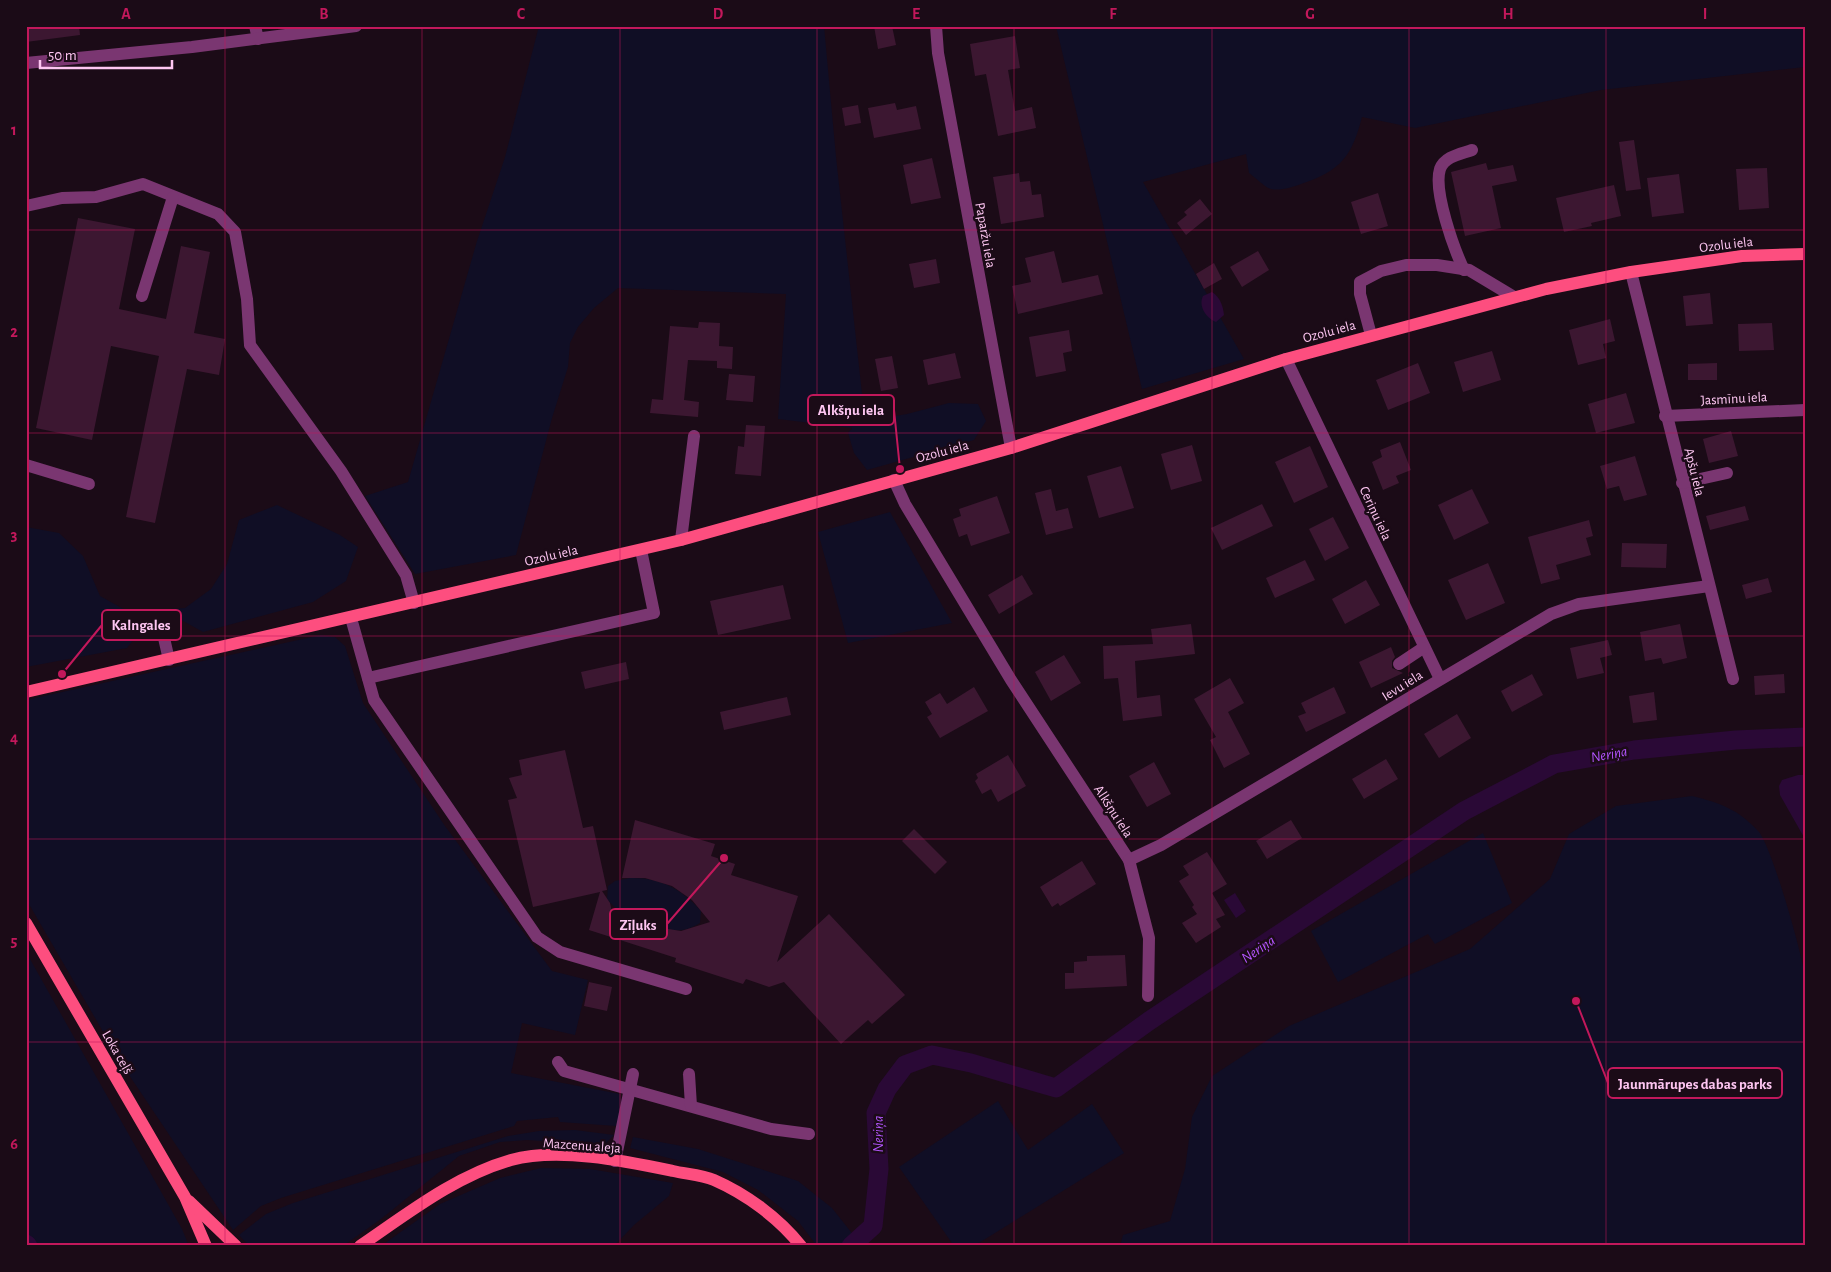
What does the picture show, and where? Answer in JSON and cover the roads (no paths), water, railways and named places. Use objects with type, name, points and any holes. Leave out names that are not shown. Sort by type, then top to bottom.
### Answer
[{"type":"main road","name":"Ozolu iela","points":[[26,692],[414,604],[681,540],[1011,448],[1286,359],[1514,297],[1630,272],[1742,256],[1805,254]]},
{"type":"main road","name":"Loka ceļš","points":[[26,923],[184,1197],[206,1246]]},
{"type":"main road","name":"Mazcenu aleja","points":[[360,1246],[440,1192],[477,1172],[512,1160],[546,1155],[615,1161],[711,1179],[729,1187],[755,1204],[775,1219],[801,1246]]},
{"type":"main road","name":"Loka ceļš","points":[[184,1197],[236,1246]]},
{"type":"street","points":[[255,26],[258,39]]},
{"type":"street","points":[[26,63],[258,39],[356,26]]},
{"type":"street","name":"Paparžu iela","points":[[936,26],[938,53],[1011,448]]},
{"type":"street","points":[[1464,270],[1446,222],[1439,186],[1440,168],[1451,157],[1472,150]]},
{"type":"street","points":[[26,206],[62,198],[96,197],[144,184],[218,214],[235,232],[246,299],[250,345],[341,471],[406,575],[414,604]]},
{"type":"street","points":[[142,296],[173,197]]},
{"type":"street","points":[[1371,335],[1360,294],[1360,282],[1381,271],[1406,265],[1437,265],[1464,270],[1490,282],[1514,297]]},
{"type":"street","name":"Apšu iela","points":[[1630,272],[1733,679]]},
{"type":"street","name":"Ceriņu iela","points":[[1286,359],[1423,648],[1440,679]]},
{"type":"street","name":"Jasmīnu iela","points":[[1665,416],[1805,410]]},
{"type":"street","points":[[681,540],[694,436]]},
{"type":"street","points":[[26,465],[89,484]]},
{"type":"street","points":[[1682,483],[1727,473]]},
{"type":"street","name":"Alkšņu iela","points":[[894,480],[905,504],[1011,680],[1129,860],[1149,938],[1148,996]]},
{"type":"street","points":[[368,678],[654,613],[641,550]]},
{"type":"street","name":"Ievu iela","points":[[1129,860],[1178,835],[1551,614],[1579,604],[1709,586]]},
{"type":"street","points":[[159,616],[169,660]]},
{"type":"street","points":[[351,618],[374,700],[537,937],[560,952],[686,989]]},
{"type":"street","points":[[1399,664],[1423,648]]},
{"type":"street","points":[[558,1062],[564,1071],[630,1091],[771,1128],[810,1134]]},
{"type":"street","points":[[615,1161],[633,1074]]},
{"type":"street","points":[[689,1074],[691,1106]]},
{"type":"waterway","name":"Neriņa","points":[[851,1246],[873,1226],[879,1169],[876,1113],[887,1089],[905,1065],[932,1055],[971,1063],[1056,1088],[1149,1021],[1464,811],[1554,764],[1634,750],[1736,740],[1805,737]]},
{"type":"waterway","name":"Neriņa","points":[[1778,739],[1779,745]]},
{"type":"place","name":"Alkšņu iela","points":[[900,469]]},
{"type":"place","name":"Kalngales","points":[[62,674]]},
{"type":"place","name":"Zīļuks","points":[[724,858]]},
{"type":"place","name":"Jaunmārupes dabas parks","points":[[1576,1001]]}]
